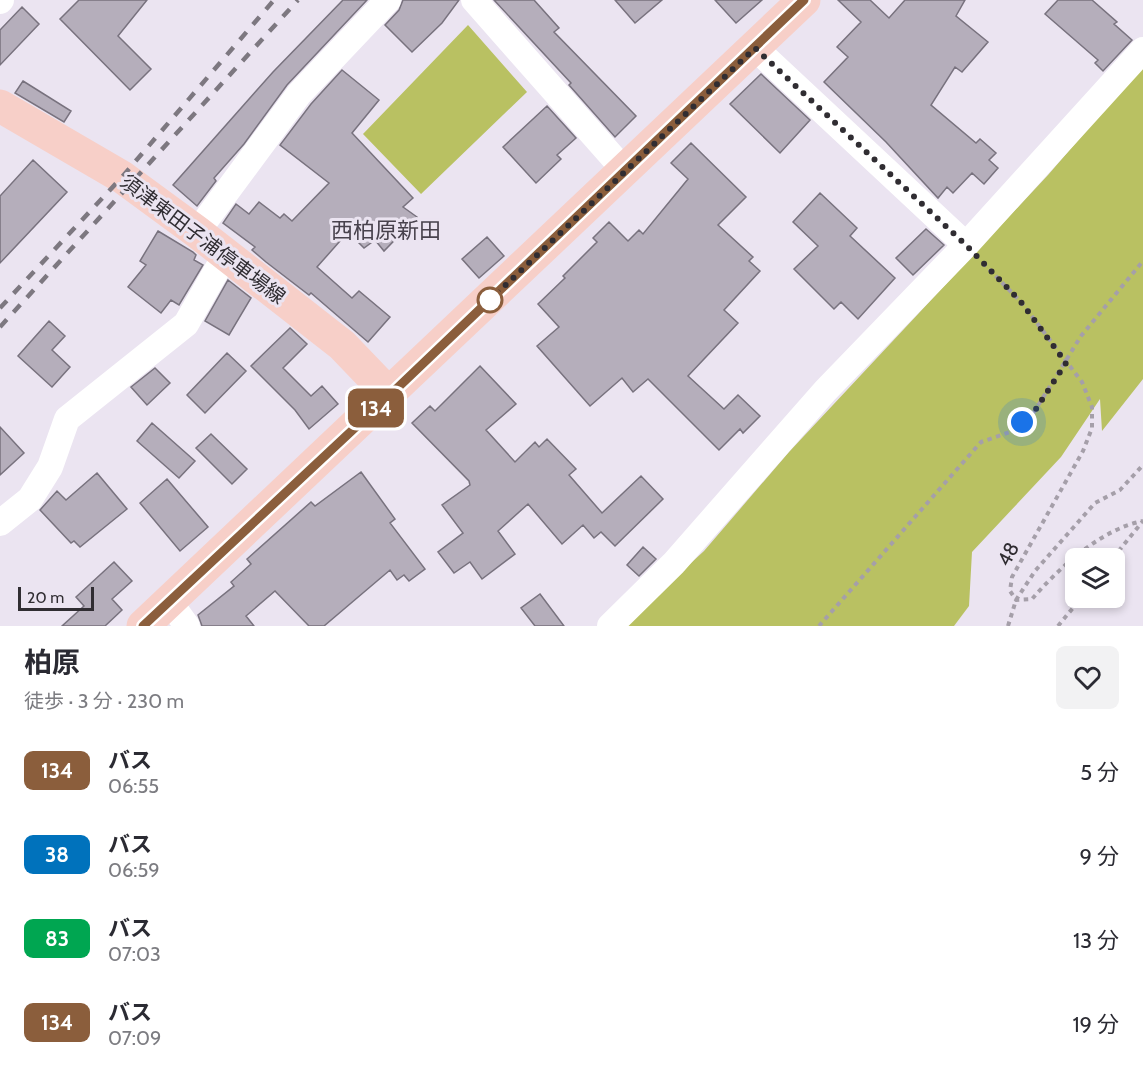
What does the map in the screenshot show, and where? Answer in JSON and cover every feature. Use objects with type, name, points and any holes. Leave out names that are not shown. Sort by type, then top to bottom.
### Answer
[{"type":"main road","points":[[143,626],[178,613],[390,395],[804,0]]},
{"type":"main road","name":"須津東田子浦停車場線","points":[[0,106],[122,177],[197,232],[342,345],[390,395]]},
{"type":"street","points":[[197,232],[299,94],[388,0]]},
{"type":"street","points":[[474,0],[625,171]]},
{"type":"street","points":[[755,48],[966,245]]},
{"type":"street","points":[[610,626],[674,563],[825,391],[966,245],[1143,50]]},
{"type":"street","points":[[0,524],[30,499],[50,467],[67,419],[186,324],[226,254]]},
{"type":"path","name":"48","points":[[966,245],[1021,302],[1082,382],[1092,407],[1092,428],[1083,451],[1012,578],[1010,591],[1016,600]]},
{"type":"path","points":[[819,626],[981,442],[1010,432],[1034,412],[1081,336],[1143,261]]},
{"type":"path","points":[[1008,626],[1016,600],[1035,571],[1095,503],[1120,490],[1143,465]]},
{"type":"path","points":[[1016,600],[1032,599],[1062,565],[1127,524],[1143,521]]},
{"type":"path","points":[[1121,548],[1143,521]]},
{"type":"path","points":[[1058,626],[1073,608]]},
{"type":"green space","points":[[468,25],[527,92],[421,194],[363,134]]},
{"type":"green space","points":[[1143,65],[1143,379],[1102,431],[1100,399],[1061,457],[972,552],[969,606],[954,626],[622,626],[704,551],[789,452],[1048,175]]},
{"type":"building","points":[[79,0],[147,0],[118,36],[151,69],[130,90],[60,19]]},
{"type":"building","points":[[343,0],[367,0],[287,85],[244,144],[214,178],[216,181],[197,206],[173,185],[273,72]]},
{"type":"building","points":[[403,0],[459,0],[442,23],[412,52],[385,25],[399,10]]},
{"type":"building","points":[[494,0],[534,0],[559,28],[554,32],[636,116],[615,137],[569,85],[571,83]]},
{"type":"building","points":[[615,0],[662,0],[635,23]]},
{"type":"building","points":[[715,0],[762,0],[736,23]]},
{"type":"building","points":[[838,0],[870,0],[889,18],[905,0],[965,0],[956,16],[988,42],[962,72],[955,67],[931,105],[976,143],[980,139],[996,153],[989,160],[998,168],[984,184],[972,173],[953,193],[947,187],[938,198],[886,142],[824,82],[848,57],[837,47],[861,22]]},
{"type":"building","points":[[1058,0],[1092,0],[1117,22],[1114,24],[1132,40],[1103,71],[1095,63],[1098,60],[1045,14]]},
{"type":"building","points":[[22,7],[39,24],[0,65],[0,30]]},
{"type":"building","points":[[342,70],[379,100],[352,133],[413,198],[403,207],[417,217],[384,251],[375,240],[364,248],[348,232],[317,267],[352,298],[359,291],[390,317],[368,342],[311,293],[309,295],[266,262],[252,250],[255,247],[223,223],[236,204],[249,214],[259,202],[280,218],[284,214],[292,221],[329,183],[280,145],[311,104]]},
{"type":"building","points":[[761,74],[810,120],[780,153],[730,104]]},
{"type":"building","points":[[23,81],[71,111],[64,122],[15,93]]},
{"type":"building","points":[[547,106],[576,138],[557,155],[561,159],[536,183],[503,147]]},
{"type":"building","points":[[691,143],[746,197],[718,225],[753,257],[749,261],[760,271],[724,310],[738,323],[688,376],[724,409],[738,395],[760,416],[743,433],[740,429],[719,450],[648,379],[633,392],[622,378],[590,406],[537,346],[559,327],[538,304],[597,242],[593,238],[609,222],[628,241],[639,230],[643,234],[688,179],[671,163]]},
{"type":"building","points":[[33,160],[67,192],[0,263],[0,196]]},
{"type":"building","points":[[820,193],[857,228],[850,236],[895,278],[858,319],[841,302],[834,309],[794,269],[818,246],[793,222]]},
{"type":"building","points":[[926,229],[944,245],[913,275],[896,258]]},
{"type":"building","points":[[158,231],[193,252],[196,255],[194,260],[203,265],[179,305],[171,300],[161,313],[128,287],[146,265],[140,261]]},
{"type":"building","points":[[487,237],[504,256],[479,278],[462,259]]},
{"type":"building","points":[[228,280],[251,298],[229,335],[205,321]]},
{"type":"building","points":[[49,321],[65,336],[52,350],[70,367],[52,387],[18,356]]},
{"type":"building","points":[[290,328],[307,344],[283,368],[311,396],[322,386],[338,404],[309,429],[295,410],[251,366]]},
{"type":"building","points":[[227,353],[246,371],[205,413],[187,395]]},
{"type":"building","points":[[480,366],[516,404],[486,430],[515,462],[535,442],[539,447],[547,439],[576,469],[569,475],[602,513],[641,476],[663,499],[615,546],[601,532],[594,538],[583,525],[562,544],[528,504],[498,531],[515,554],[482,579],[470,562],[454,573],[438,552],[463,533],[442,505],[470,485],[469,481],[412,423],[430,406],[435,411]]},
{"type":"building","points":[[155,368],[170,383],[147,405],[131,387]]},
{"type":"building","points":[[152,423],[195,461],[179,478],[137,441]]},
{"type":"building","points":[[0,427],[24,453],[0,475]]},
{"type":"building","points":[[211,434],[247,469],[232,484],[196,448]]},
{"type":"building","points":[[361,472],[395,519],[390,523],[425,569],[409,581],[404,575],[397,580],[390,570],[324,626],[309,626],[275,591],[246,616],[254,626],[202,626],[198,615],[234,586],[231,582],[251,564],[247,559],[311,502],[315,506]]},
{"type":"building","points":[[97,473],[127,509],[80,547],[74,541],[71,543],[40,510],[57,491],[66,500]]},
{"type":"building","points":[[167,479],[208,527],[180,551],[140,503]]},
{"type":"building","points":[[643,547],[656,559],[639,576],[627,565]]},
{"type":"building","points":[[114,562],[132,581],[112,599],[122,610],[105,626],[62,626],[84,606],[76,597]]},
{"type":"building","points":[[540,594],[564,626],[535,626],[521,608]]},
{"type":"railway","points":[[0,308],[122,177],[274,0]]},
{"type":"railway","points":[[0,327],[298,0]]},
{"type":"bus line","name":"134","points":[[143,626],[390,395],[804,0]]},
{"type":"district","name":"西柏原新田","points":[[386,230]]},
{"type":"route","points":[[490,300],[755,48],[966,245],[1021,302],[1066,363],[1034,412],[1022,422]]}]
